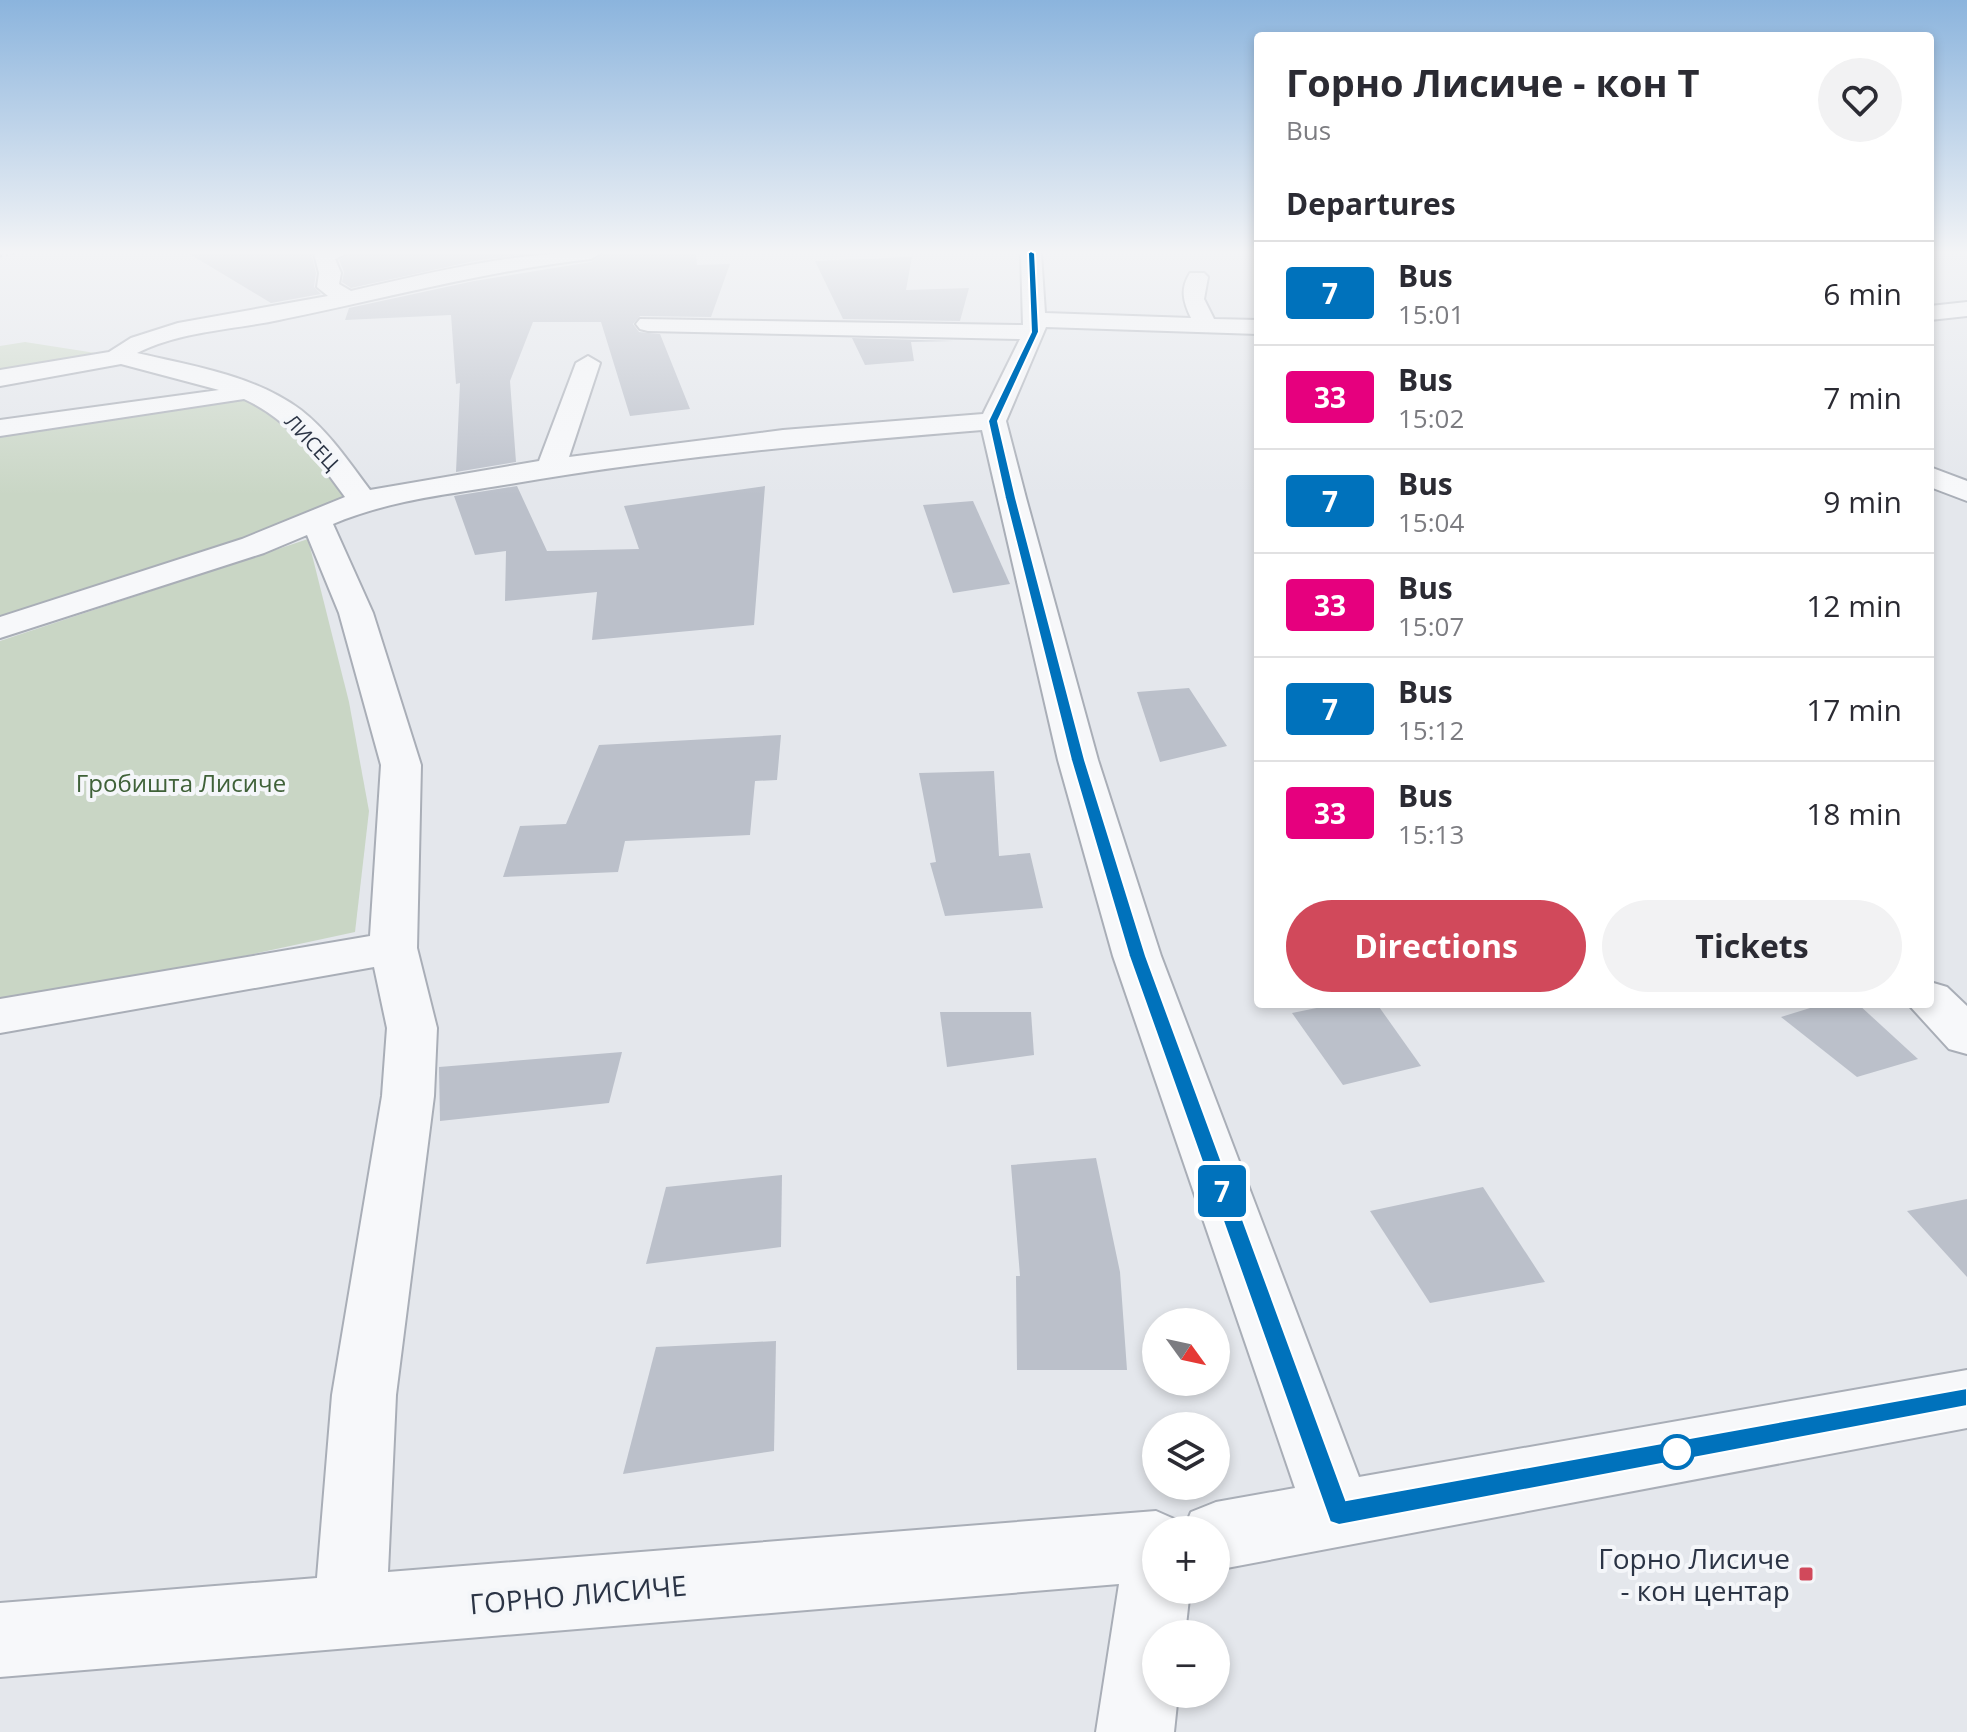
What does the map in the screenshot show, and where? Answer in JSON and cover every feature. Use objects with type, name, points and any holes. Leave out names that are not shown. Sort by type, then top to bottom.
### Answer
[{"type":"street","points":[[0,378],[121,357],[121,352],[135,344],[166,334]]},
{"type":"street","points":[[992,334],[1033,335]]},
{"type":"street","points":[[808,352],[1056,334]]},
{"type":"street","points":[[1033,335],[993,421],[1078,760],[1137,956],[1339,1514]]},
{"type":"street","name":"ЛИСЕЦ","points":[[121,357],[195,375],[281,409],[304,428],[363,500]]},
{"type":"street","points":[[551,468],[588,363]]},
{"type":"street","points":[[0,428],[158,403],[251,395]]},
{"type":"street","points":[[0,628],[126,589],[317,522],[363,500],[551,468],[783,438],[993,421]]},
{"type":"street","points":[[1934,478],[1967,492]]},
{"type":"street","points":[[317,522],[356,613],[401,765],[393,948],[412,1028],[408,1096],[364,1395],[350,1614]]},
{"type":"street","points":[[0,1016],[393,948]]},
{"type":"street","points":[[1934,1003],[1967,1036]]},
{"type":"street","points":[[1230,1533],[1967,1399]]},
{"type":"street","name":"ГОРНО ЛИСИЧЕ","points":[[0,1640],[350,1614],[1142,1547]]},
{"type":"street","points":[[1135,1732],[1152,1604]]},
{"type":"green space","points":[[25,342],[121,357],[0,378],[0,346]]},
{"type":"green space","points":[[251,395],[265,401],[363,500],[0,628],[0,428]]},
{"type":"green space","name":"Гробишта Лисиче","points":[[308,539],[349,702],[369,811],[355,932],[27,1003],[0,999],[0,641]]},
{"type":"building","points":[[452,334],[528,334],[510,381],[516,462],[456,472],[460,383],[456,384]]},
{"type":"building","points":[[605,334],[660,334],[690,409],[630,416]]},
{"type":"building","points":[[852,338],[954,341],[911,342],[914,361],[865,365]]},
{"type":"building","points":[[517,486],[547,551],[639,549],[624,506],[765,486],[754,625],[592,640],[597,592],[505,601],[506,551],[475,555],[454,496]]},
{"type":"building","points":[[973,501],[1010,584],[953,593],[923,505]]},
{"type":"building","points":[[1189,688],[1227,746],[1160,762],[1137,692]]},
{"type":"building","points":[[781,735],[777,780],[755,781],[750,835],[625,841],[618,872],[503,877],[520,826],[566,824],[599,745]]},
{"type":"building","points":[[994,771],[999,856],[1030,853],[1043,908],[945,916],[930,863],[936,862],[919,773]]},
{"type":"building","points":[[1316,1008],[1380,1008],[1421,1066],[1343,1085],[1292,1013]]},
{"type":"building","points":[[1810,1008],[1862,1008],[1918,1059],[1857,1077],[1781,1017]]},
{"type":"building","points":[[940,1012],[1031,1012],[1034,1055],[947,1067]]},
{"type":"building","points":[[622,1052],[609,1103],[440,1121],[439,1067]]},
{"type":"building","points":[[1096,1158],[1120,1272],[1127,1370],[1017,1370],[1016,1276],[1020,1276],[1011,1165]]},
{"type":"building","points":[[782,1175],[781,1247],[646,1264],[666,1187]]},
{"type":"building","points":[[1483,1187],[1545,1282],[1430,1303],[1370,1211]]},
{"type":"building","points":[[1967,1199],[1967,1277],[1907,1211]]},
{"type":"building","points":[[776,1341],[774,1451],[623,1474],[656,1347]]},
{"type":"bus line","name":"7","points":[[1034,334],[1002,396],[993,421],[1078,760],[1137,956],[1339,1514],[1967,1399]]},
{"type":"place","name":"Горно Лисиче - кон центар","points":[[1806,1574]]}]
